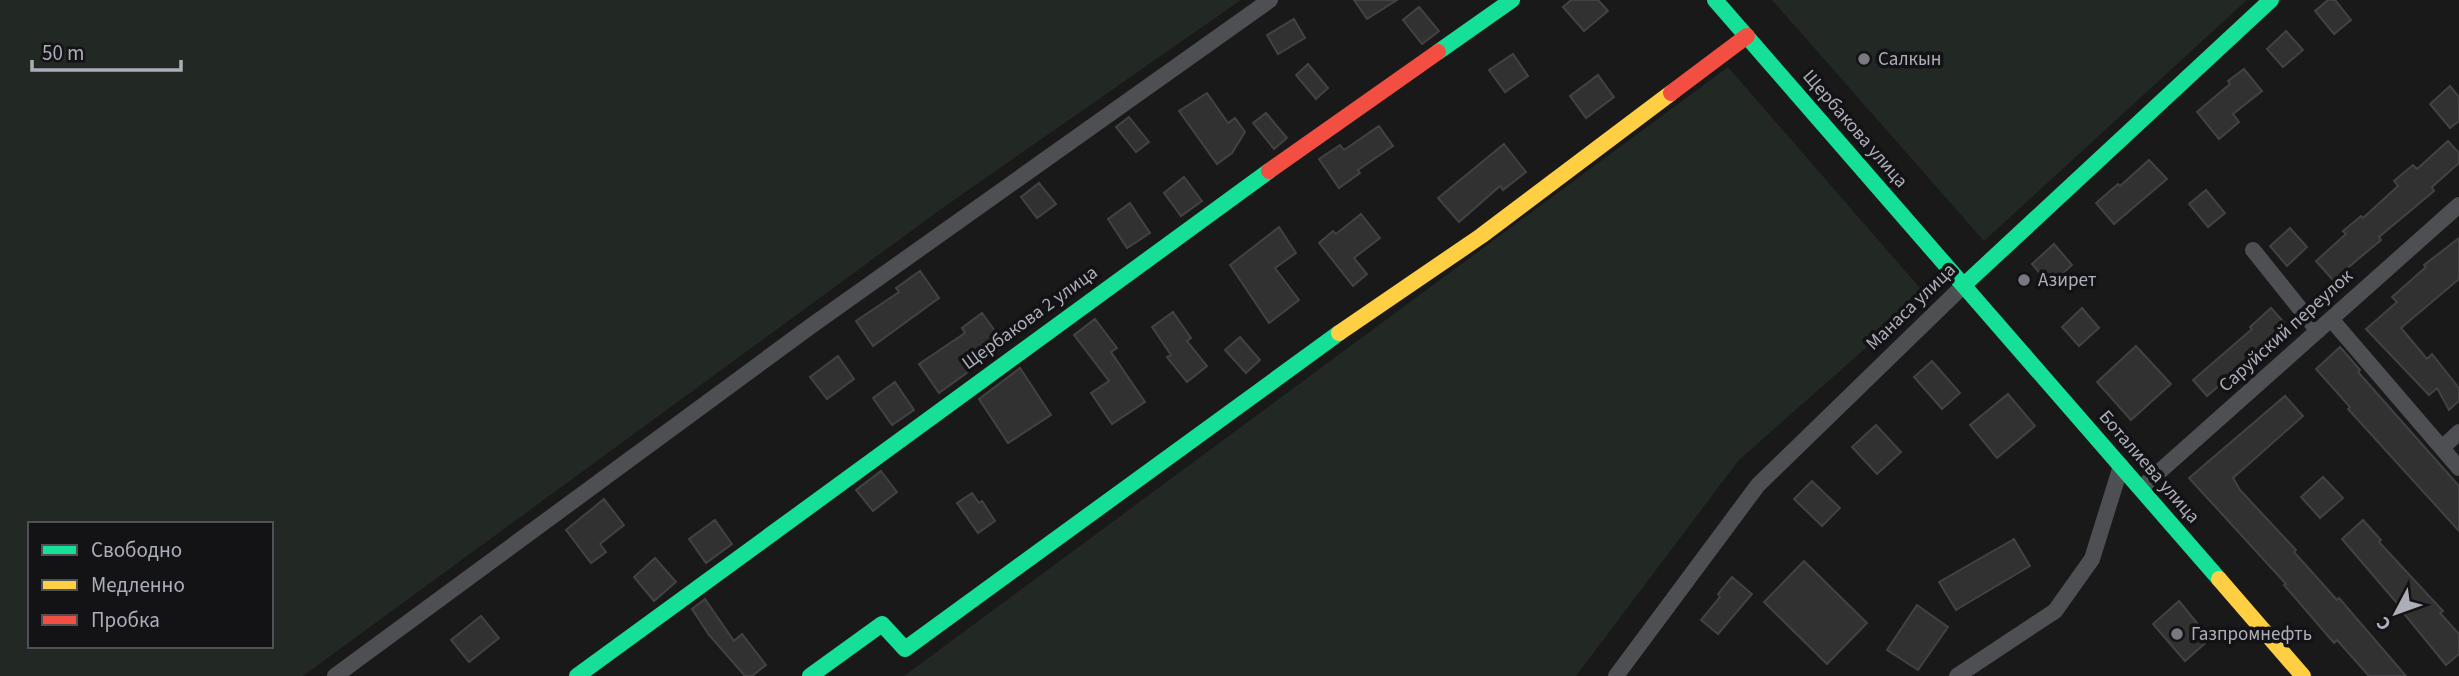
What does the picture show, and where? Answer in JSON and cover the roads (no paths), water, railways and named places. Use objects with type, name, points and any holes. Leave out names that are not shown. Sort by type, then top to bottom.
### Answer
[{"type":"street","points":[[335,676],[811,326],[1270,0]]},
{"type":"street","name":"Щербакова 2 улица","points":[[577,676],[1221,204],[1512,0]]},
{"type":"street","name":"Щербакова улица","points":[[1715,0],[1964,285]]},
{"type":"street","name":"Манаса улица","points":[[1616,676],[1758,485],[1964,285],[2271,0]]},
{"type":"street","points":[[810,676],[882,624],[905,649],[1212,424],[1481,236],[1747,36]]},
{"type":"street","name":"Саруйский переулок","points":[[2140,488],[2459,205]]},
{"type":"street","points":[[2253,250],[2318,331]]},
{"type":"street","name":"Боталиева улица","points":[[1964,285],[2304,676]]},
{"type":"street","points":[[2331,319],[2459,468]]},
{"type":"street","points":[[2442,448],[2459,432]]},
{"type":"street","points":[[1957,676],[2055,611],[2092,559],[2121,466]]},
{"type":"place","name":"Салкын","points":[[1864,59]]},
{"type":"place","name":"Азирет","points":[[2024,280]]},
{"type":"place","name":"Газпромнефть","points":[[2177,634]]}]
